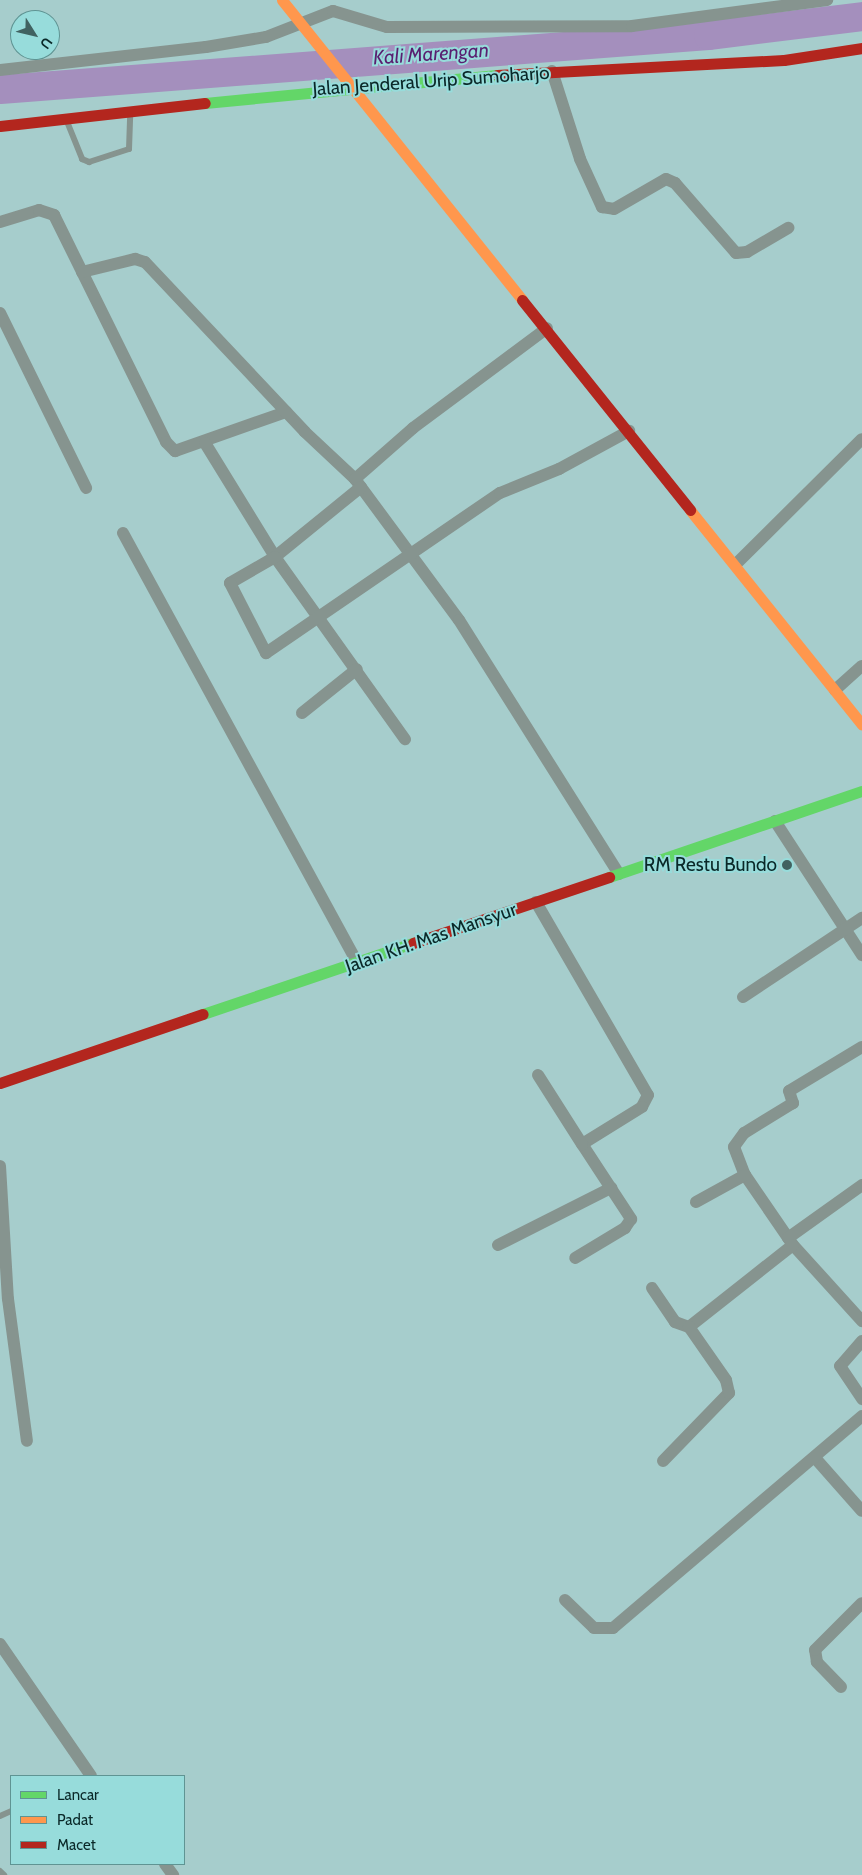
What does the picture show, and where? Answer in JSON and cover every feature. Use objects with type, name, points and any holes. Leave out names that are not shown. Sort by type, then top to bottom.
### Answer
[{"type":"main road","points":[[282,0],[306,27],[736,564],[862,725]]},
{"type":"main road","name":"Jalan Jenderal Urip Sumoharjo","points":[[0,126],[352,85],[552,71],[784,60],[862,48]]},
{"type":"main road","name":"Jalan KH. Mas Mansyur","points":[[0,1083],[862,791]]},
{"type":"street","points":[[0,70],[206,47],[266,37],[306,27],[333,11],[387,27],[632,26],[827,0]]},
{"type":"street","points":[[552,71],[580,160],[602,207],[614,209],[666,179],[675,183],[736,252],[747,252],[788,228]]},
{"type":"street","points":[[0,222],[48,210],[82,272],[170,447],[181,452],[286,412]]},
{"type":"street","points":[[82,272],[135,259],[145,262],[286,412],[358,483],[411,552],[459,620],[619,874]]},
{"type":"street","points":[[0,313],[86,488]]},
{"type":"street","points":[[547,328],[412,428],[358,483],[275,557],[229,586],[263,648],[271,653],[411,552],[500,493],[559,469],[629,431]]},
{"type":"street","points":[[736,564],[862,439]]},
{"type":"street","points":[[205,443],[275,557],[318,620],[357,669],[405,739]]},
{"type":"street","points":[[123,533],[357,963]]},
{"type":"street","points":[[834,690],[862,666]]},
{"type":"street","points":[[302,713],[357,669]]},
{"type":"street","points":[[775,821],[862,955]]},
{"type":"street","points":[[536,902],[648,1095],[642,1107],[582,1144]]},
{"type":"street","points":[[743,997],[862,918]]},
{"type":"street","points":[[862,1047],[789,1091],[793,1103],[739,1138],[735,1150],[745,1175],[791,1242],[862,1321]]},
{"type":"street","points":[[538,1076],[630,1215],[630,1223],[575,1258]]},
{"type":"street","points":[[0,1166],[8,1299],[27,1440]]},
{"type":"street","points":[[696,1202],[745,1175]]},
{"type":"street","points":[[689,1327],[862,1185]]},
{"type":"street","points":[[498,1245],[611,1188]]},
{"type":"street","points":[[652,1288],[677,1324],[689,1327],[726,1380],[728,1393],[663,1461]]},
{"type":"street","points":[[862,1341],[840,1366],[862,1399]]},
{"type":"street","points":[[565,1600],[594,1628],[611,1630],[816,1459],[862,1416]]},
{"type":"street","points":[[816,1459],[862,1511]]},
{"type":"street","points":[[841,1687],[817,1662],[815,1650],[862,1603]]},
{"type":"street","points":[[0,1644],[90,1775]]},
{"type":"street","points":[[166,1865],[174,1875]]},
{"type":"lane","points":[[65,118],[82,159],[89,162],[129,149],[130,111]]},
{"type":"lane","points":[[0,1871],[4,1875]]},
{"type":"waterway","name":"Kali Marengan","points":[[0,89],[708,35],[862,16]]},
{"type":"traffic: fast","points":[[205,103],[497,75]]},
{"type":"traffic: fast","points":[[609,877],[862,791]]},
{"type":"traffic: fast","points":[[203,1014],[413,943]]},
{"type":"traffic: slow","points":[[282,0],[522,300]]},
{"type":"traffic: slow","points":[[690,510],[862,725]]},
{"type":"traffic: jam","points":[[497,75],[784,60],[862,48]]},
{"type":"traffic: jam","points":[[0,126],[205,103]]},
{"type":"traffic: jam","points":[[522,300],[690,510]]},
{"type":"traffic: jam","points":[[413,943],[609,877]]},
{"type":"traffic: jam","points":[[0,1083],[203,1014]]},
{"type":"place","name":"RM Restu Bundo","points":[[787,865]]}]
